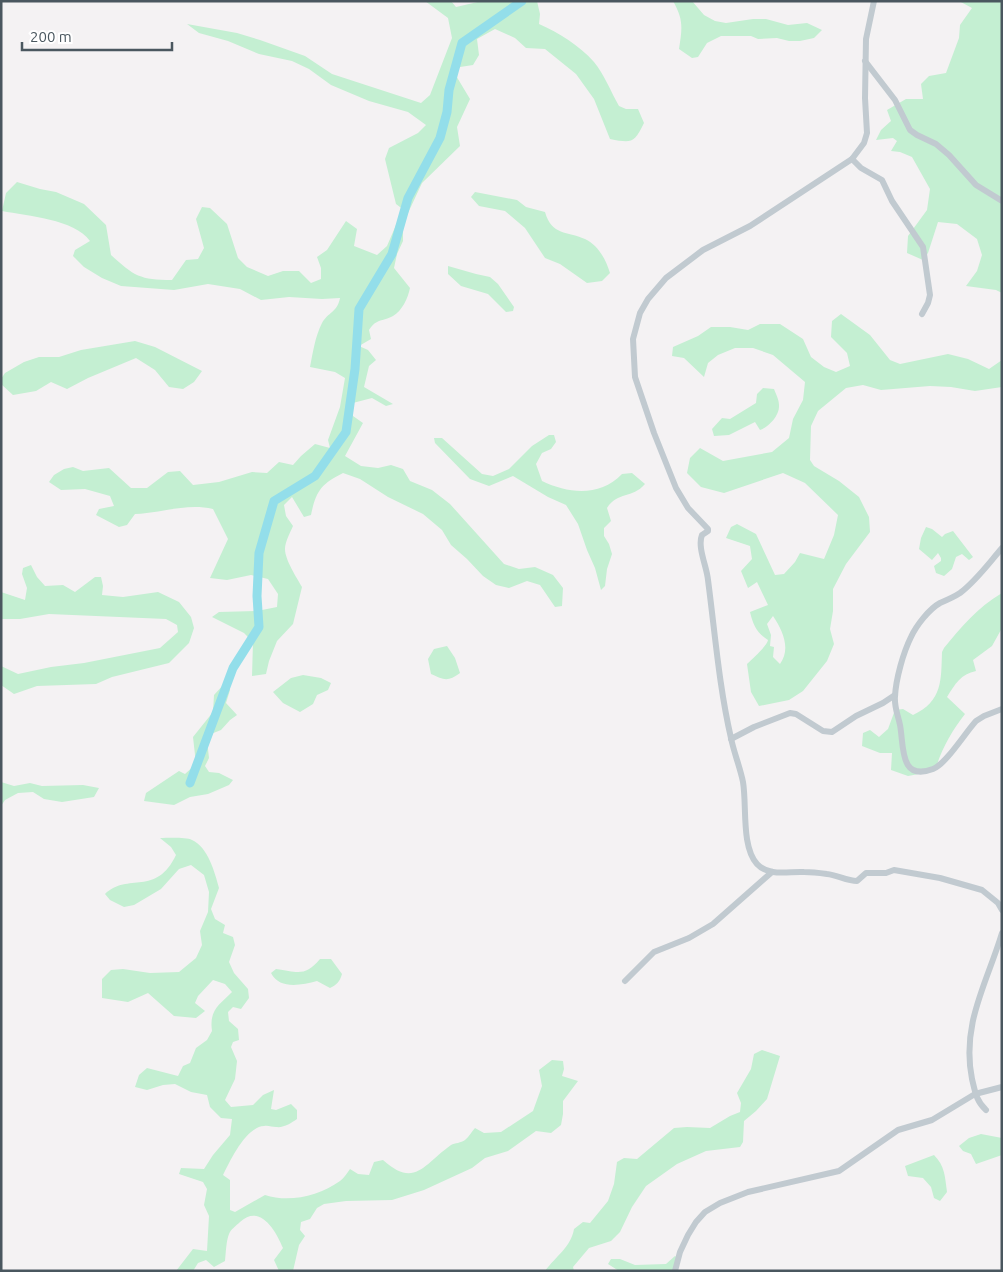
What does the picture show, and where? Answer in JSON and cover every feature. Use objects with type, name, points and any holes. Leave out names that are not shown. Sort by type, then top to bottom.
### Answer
[{"type":"street","points":[[874,1],[866,39],[867,133],[864,143],[852,159],[750,226],[703,250],[676,269],[656,289],[640,313],[635,327],[633,356],[635,377],[654,434],[681,497],[688,508],[708,529],[702,535],[701,541],[708,578],[720,679],[731,739],[743,782],[746,830],[750,849],[758,864],[765,870],[772,872],[829,874],[856,881],[866,873],[897,871],[940,878],[982,890],[998,903],[1002,910]]},
{"type":"street","points":[[865,61],[895,100],[910,130],[936,144],[949,155],[976,185],[1002,201]]},
{"type":"street","points":[[852,159],[861,168],[882,180],[892,201],[923,247],[930,295],[922,314]]},
{"type":"street","points":[[1002,548],[966,588],[954,597],[938,604],[916,628],[906,650],[895,695],[894,708],[900,724],[904,760],[910,768],[922,771],[933,769],[942,763],[976,721],[1002,709]]},
{"type":"street","points":[[731,739],[790,712],[822,732],[832,732],[868,709],[883,703],[895,695]]},
{"type":"street","points":[[883,703],[894,708]]},
{"type":"street","points":[[625,981],[654,952],[688,938],[713,924],[772,872]]},
{"type":"street","points":[[986,1110],[980,1104],[975,1094],[971,1071],[969,1034],[1002,932]]},
{"type":"street","points":[[675,1271],[680,1252],[696,1222],[705,1212],[720,1203],[748,1192],[838,1171],[892,1133],[932,1120],[975,1094],[1002,1087]]},
{"type":"green space","points":[[425,1],[451,1],[456,7],[482,1],[537,1],[540,14],[539,24],[568,40],[594,62],[619,106],[626,109],[638,109],[644,123],[641,130],[631,140],[610,139],[594,99],[576,74],[545,49],[526,48],[515,38],[495,29],[477,39],[479,55],[473,65],[460,67],[455,74],[470,99],[457,127],[460,146],[422,183],[408,213],[396,204],[385,159],[389,148],[418,133],[426,125],[408,112],[369,101],[331,85],[309,69],[292,61],[259,54],[228,41],[199,33],[187,24],[237,33],[260,40],[305,56],[332,74],[421,103],[430,95],[452,38],[448,18]]},
{"type":"green space","points":[[673,1],[692,1],[704,15],[715,21],[726,23],[766,19],[788,25],[807,23],[822,30],[814,38],[800,41],[777,38],[758,39],[751,36],[721,36],[707,43],[698,57],[692,58],[679,49],[681,25],[679,14]]},
{"type":"green space","points":[[959,1],[1002,1],[1002,293],[996,290],[966,286],[977,271],[982,255],[977,239],[957,224],[938,222],[928,253],[923,260],[907,253],[908,236],[927,210],[930,189],[912,157],[900,152],[891,151],[897,141],[893,138],[876,140],[881,130],[891,121],[887,110],[906,99],[923,99],[921,84],[929,76],[946,73],[959,38],[960,25],[972,8]]},
{"type":"green space","points":[[17,182],[56,192],[84,204],[106,225],[111,255],[132,272],[152,279],[172,280],[186,260],[198,259],[204,248],[196,219],[202,207],[210,208],[227,224],[238,258],[247,267],[268,276],[283,271],[299,271],[311,283],[321,279],[321,268],[317,257],[327,250],[346,221],[357,229],[354,246],[377,255],[387,246],[396,225],[403,224],[403,241],[397,254],[394,268],[410,288],[408,296],[402,308],[396,314],[372,326],[369,330],[371,339],[359,346],[368,350],[376,360],[369,366],[364,387],[393,404],[386,406],[372,398],[349,404],[353,416],[363,423],[345,456],[361,466],[378,468],[391,465],[403,469],[410,481],[432,490],[450,504],[504,564],[519,569],[535,567],[553,575],[563,588],[562,606],[555,607],[540,585],[527,581],[509,588],[496,585],[483,576],[451,545],[442,530],[423,514],[388,497],[360,479],[343,473],[329,481],[321,489],[315,500],[311,515],[304,517],[292,497],[284,505],[286,516],[293,526],[285,549],[287,558],[302,587],[293,624],[277,641],[266,674],[252,676],[253,642],[244,633],[212,617],[219,612],[257,611],[277,607],[278,594],[268,579],[251,575],[227,580],[210,578],[228,539],[213,509],[193,507],[135,514],[127,525],[119,527],[96,515],[99,509],[114,506],[110,496],[85,489],[61,490],[49,482],[54,475],[64,469],[73,467],[83,471],[109,468],[131,488],[147,488],[168,472],[180,471],[193,485],[219,482],[252,472],[267,473],[279,462],[293,465],[315,444],[330,448],[328,440],[340,407],[345,378],[335,372],[310,367],[314,345],[322,323],[335,310],[340,298],[289,297],[261,300],[240,289],[208,284],[174,290],[121,286],[102,278],[84,267],[73,256],[75,250],[90,241],[83,234],[62,223],[2,211],[6,193]]},
{"type":"green space","points":[[475,192],[517,200],[526,207],[545,212],[548,220],[556,229],[585,239],[594,245],[604,258],[610,273],[602,281],[587,283],[560,264],[545,258],[525,228],[505,211],[479,206],[471,197]]},
{"type":"green space","points":[[448,266],[490,277],[498,284],[514,307],[513,311],[506,312],[488,294],[461,286],[448,274]]},
{"type":"green space","points":[[841,314],[870,335],[890,360],[900,364],[948,354],[968,359],[989,369],[1002,360],[1002,387],[975,391],[930,386],[881,390],[863,385],[846,388],[818,411],[811,426],[810,460],[814,466],[839,481],[859,497],[869,517],[870,532],[846,564],[833,589],[833,611],[830,629],[834,644],[827,661],[803,691],[789,700],[759,706],[751,692],[747,664],[768,640],[756,628],[750,612],[768,605],[757,582],[748,588],[741,571],[752,559],[750,546],[726,538],[731,527],[737,524],[756,534],[775,575],[784,574],[800,553],[824,559],[834,535],[838,515],[805,483],[783,473],[724,493],[701,487],[687,473],[690,458],[700,448],[723,461],[772,452],[789,438],[793,419],[803,400],[805,382],[773,355],[753,348],[735,348],[718,355],[708,363],[704,377],[684,358],[672,356],[673,347],[698,336],[711,327],[730,327],[748,330],[760,324],[780,324],[803,339],[811,357],[824,367],[836,372],[850,366],[847,353],[831,337],[832,321]],"holes":[[[773,616],[783,634],[785,646],[785,652],[780,664],[773,657],[774,647],[770,646],[771,635],[767,624]]]},
{"type":"green space","points":[[135,341],[155,347],[202,371],[194,382],[183,389],[169,387],[155,370],[136,358],[67,389],[51,382],[36,391],[13,395],[1,384],[1,379],[5,373],[24,362],[39,357],[59,357],[81,350]]},
{"type":"green space","points":[[763,388],[774,389],[779,401],[778,413],[770,423],[760,430],[755,422],[729,435],[714,436],[712,429],[722,418],[730,419],[756,403],[757,394]]},
{"type":"green space","points":[[549,435],[554,435],[556,442],[551,449],[542,453],[536,464],[542,481],[563,489],[584,491],[604,487],[622,474],[632,473],[645,484],[635,492],[616,499],[607,508],[611,521],[604,528],[604,536],[612,554],[607,569],[605,586],[601,590],[595,568],[578,524],[566,505],[548,497],[513,476],[489,486],[470,479],[435,443],[434,438],[442,438],[482,474],[493,476],[509,469],[532,446]]},
{"type":"green space","points":[[926,527],[942,537],[953,531],[973,557],[969,560],[962,554],[956,557],[952,569],[944,576],[936,573],[934,566],[941,561],[938,553],[932,560],[919,549]]},
{"type":"green space","points":[[31,565],[37,577],[45,586],[63,585],[75,592],[95,577],[101,577],[102,595],[123,597],[158,592],[179,602],[191,617],[194,628],[189,643],[169,663],[112,677],[96,684],[37,686],[14,694],[1,685],[1,666],[18,674],[84,663],[160,648],[178,632],[177,625],[166,619],[49,614],[20,619],[1,619],[1,592],[25,600],[27,588],[22,574],[23,568]]},
{"type":"green space","points":[[1002,593],[1002,628],[992,646],[973,660],[976,671],[962,677],[947,697],[965,714],[947,741],[935,771],[908,776],[891,770],[892,753],[880,753],[862,746],[863,733],[870,730],[879,737],[888,729],[895,710],[903,709],[913,715],[930,703],[938,689],[944,648],[977,611]]},
{"type":"green space","points":[[447,646],[455,658],[460,673],[446,679],[431,674],[428,659],[434,649]]},
{"type":"green space","points":[[303,675],[321,678],[331,683],[328,690],[317,695],[313,704],[300,712],[283,703],[273,692],[291,678]]},
{"type":"green space","points":[[225,683],[229,683],[230,690],[226,703],[237,715],[221,730],[211,734],[207,740],[209,758],[205,766],[209,772],[219,773],[233,780],[229,785],[208,794],[190,797],[174,805],[144,801],[146,793],[179,771],[185,774],[196,764],[193,737],[213,712],[214,695]]},
{"type":"green space","points":[[1,782],[14,786],[30,783],[42,786],[83,785],[99,788],[94,797],[62,802],[44,799],[33,792],[18,793],[5,800],[1,806]]},
{"type":"green space","points":[[160,838],[192,840],[198,843],[207,854],[219,888],[211,909],[215,919],[225,925],[223,933],[233,937],[235,945],[229,962],[234,973],[248,989],[249,998],[241,1009],[233,1007],[228,1012],[229,1021],[238,1029],[239,1040],[233,1042],[231,1047],[237,1061],[235,1079],[225,1100],[231,1107],[253,1105],[263,1095],[274,1090],[271,1109],[276,1110],[291,1104],[297,1110],[297,1119],[282,1127],[266,1126],[257,1128],[240,1145],[223,1175],[230,1180],[230,1210],[235,1212],[265,1195],[294,1198],[323,1191],[340,1181],[350,1169],[358,1174],[369,1175],[374,1162],[383,1160],[403,1173],[411,1173],[426,1166],[451,1145],[465,1140],[475,1128],[484,1133],[501,1132],[533,1111],[542,1086],[539,1070],[552,1060],[563,1061],[564,1069],[562,1076],[578,1081],[563,1101],[561,1125],[551,1133],[536,1131],[508,1151],[485,1158],[472,1168],[424,1190],[392,1200],[346,1201],[324,1204],[317,1208],[310,1219],[301,1222],[300,1230],[305,1236],[299,1245],[293,1271],[279,1271],[274,1260],[283,1248],[280,1241],[272,1227],[261,1217],[254,1216],[247,1217],[230,1232],[225,1261],[214,1267],[206,1260],[198,1263],[193,1271],[176,1271],[193,1249],[207,1251],[209,1216],[204,1205],[207,1189],[203,1182],[179,1174],[181,1168],[204,1169],[230,1135],[232,1119],[221,1118],[210,1107],[207,1095],[191,1092],[175,1084],[163,1085],[147,1090],[135,1087],[139,1075],[147,1068],[178,1076],[183,1066],[190,1063],[196,1048],[207,1040],[212,1031],[212,1018],[216,1009],[232,992],[225,984],[213,980],[198,996],[195,1003],[205,1011],[196,1018],[174,1016],[148,993],[128,1002],[102,998],[102,979],[111,970],[123,969],[150,973],[179,972],[196,958],[202,945],[200,931],[208,912],[209,892],[204,875],[191,865],[179,869],[161,889],[134,905],[124,907],[110,900],[105,894],[123,885],[151,880],[160,876],[168,868],[176,855],[171,847]]},
{"type":"green space","points":[[320,959],[331,959],[342,974],[335,986],[330,988],[317,981],[298,985],[285,984],[280,982],[271,973],[276,969],[296,972],[305,971],[315,965]]},
{"type":"green space","points":[[762,1050],[780,1056],[767,1099],[744,1121],[743,1142],[740,1147],[706,1151],[677,1164],[646,1186],[632,1207],[620,1232],[611,1241],[589,1248],[573,1267],[574,1271],[545,1271],[570,1241],[574,1229],[583,1222],[590,1223],[608,1201],[614,1184],[617,1162],[624,1158],[637,1159],[674,1128],[710,1128],[740,1112],[741,1103],[737,1093],[751,1069],[754,1054]]},
{"type":"green space","points":[[981,1134],[1002,1138],[1002,1155],[976,1164],[971,1154],[963,1151],[959,1146],[969,1138]]},
{"type":"green space","points":[[934,1155],[944,1172],[946,1181],[947,1192],[940,1201],[934,1198],[931,1187],[923,1178],[908,1176],[905,1166]]},
{"type":"green space","points":[[675,1256],[679,1259],[677,1271],[619,1271],[608,1264],[611,1259],[620,1259],[635,1265],[666,1264]]},
{"type":"waterway","points":[[190,783],[233,668],[259,627],[257,596],[259,553],[274,501],[315,476],[346,432],[355,369],[359,309],[392,254],[408,198],[440,138],[447,112],[449,90],[462,43],[522,1]]}]
